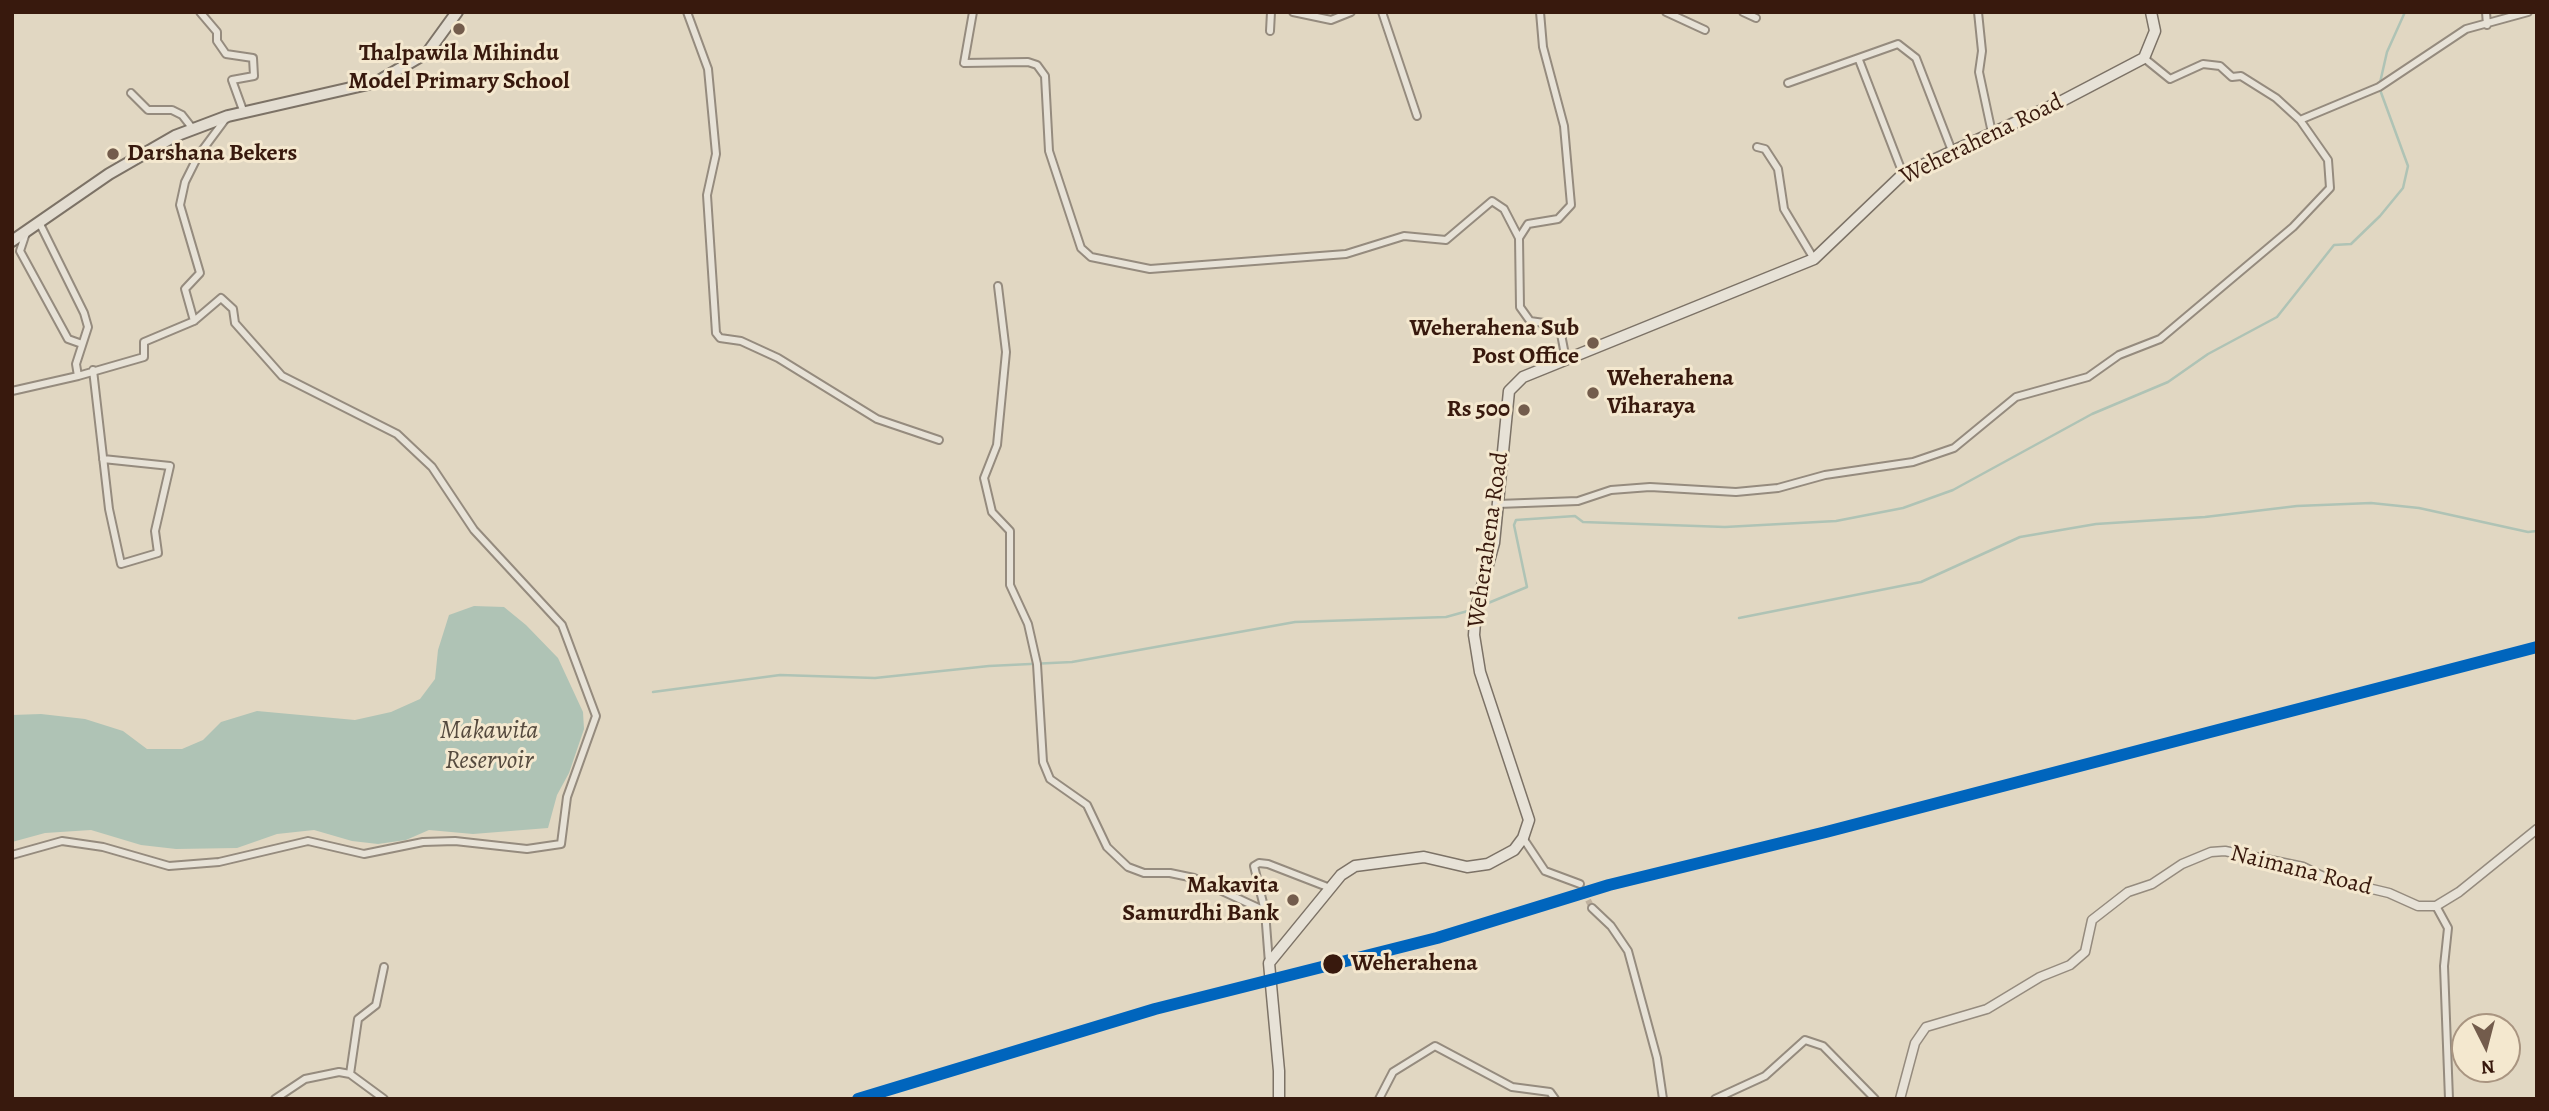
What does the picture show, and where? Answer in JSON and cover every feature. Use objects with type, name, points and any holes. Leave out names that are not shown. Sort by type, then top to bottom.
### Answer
[{"type":"main road","points":[[12,241],[109,174],[175,136],[228,116],[377,82],[428,52],[457,12]]},
{"type":"main road","points":[[2144,58],[2155,31],[2151,12]]},
{"type":"main road","name":"Weherahena Road","points":[[1523,838],[1529,820],[1480,672],[1474,635],[1476,608],[1494,543],[1509,391],[1523,377],[1814,259],[1903,174],[2144,58]]},
{"type":"main road","points":[[1279,1099],[1269,963],[1341,875],[1355,866],[1424,857],[1467,867],[1488,864],[1514,850],[1523,838]]},
{"type":"street","points":[[200,12],[217,32],[217,41],[226,54],[253,58],[254,76],[232,80],[244,113]]},
{"type":"street","points":[[687,12],[708,69],[714,130],[716,154],[707,195],[716,332],[720,338],[741,341],[778,358],[877,419],[939,440]]},
{"type":"street","points":[[973,12],[964,63],[1028,62],[1037,65],[1045,76],[1049,151],[1081,248],[1091,257],[1150,269],[1346,254],[1404,236],[1446,240],[1492,201],[1504,209],[1519,238],[1520,307],[1530,321],[1551,324],[1561,334],[1566,360]]},
{"type":"street","points":[[1270,31],[1271,12]]},
{"type":"street","points":[[1293,12],[1331,20],[1351,12]]},
{"type":"street","points":[[1382,12],[1417,116]]},
{"type":"street","points":[[1519,238],[1528,224],[1558,219],[1571,205],[1564,126],[1543,47],[1540,12]]},
{"type":"street","points":[[1666,12],[1705,30]]},
{"type":"street","points":[[1743,12],[1756,18]]},
{"type":"street","points":[[1978,12],[1982,51],[1979,72],[1992,133]]},
{"type":"street","points":[[2486,12],[2487,25]]},
{"type":"street","points":[[2300,120],[2379,87],[2466,29],[2528,12]]},
{"type":"street","points":[[1788,83],[1898,44],[1916,58],[1952,151]]},
{"type":"street","points":[[1498,504],[1578,501],[1611,490],[1637,488],[1736,492],[1779,488],[1825,475],[1913,462],[1954,448],[2016,397],[2088,377],[2119,355],[2160,338],[2293,227],[2330,188],[2328,160],[2300,120],[2277,98],[2241,76],[2232,77],[2220,66],[2203,64],[2170,79],[2144,58]]},
{"type":"street","points":[[1859,60],[1903,174]]},
{"type":"street","points":[[131,93],[148,110],[173,110],[182,115],[194,129]]},
{"type":"street","points":[[194,321],[185,289],[200,273],[180,205],[185,182],[198,156],[228,116]]},
{"type":"street","points":[[1757,147],[1765,149],[1778,169],[1784,209],[1814,259]]},
{"type":"street","points":[[39,222],[85,313],[88,327],[76,364],[78,376]]},
{"type":"street","points":[[27,231],[20,251],[68,339],[82,344]]},
{"type":"street","points":[[998,286],[1006,352],[997,444],[984,478],[992,512],[1010,531],[1010,585],[1028,624],[1037,664],[1043,762],[1051,779],[1087,805],[1107,846],[1128,867],[1144,873],[1170,873],[1194,878],[1265,911]]},
{"type":"street","points":[[12,391],[144,357],[144,342],[194,321],[221,298],[233,309],[235,323],[282,376],[397,433],[432,467],[474,530],[562,625],[596,716],[567,797],[561,844],[527,849],[455,841],[423,842],[364,854],[308,841],[219,862],[169,866],[103,847],[62,841],[12,855]]},
{"type":"street","points":[[93,370],[103,458],[109,509],[121,564],[158,553],[155,531],[170,466],[103,458]]},
{"type":"street","points":[[2449,1099],[2444,966],[2448,928],[2436,906],[2459,892],[2537,829]]},
{"type":"street","points":[[1523,838],[1545,871],[1580,884]]},
{"type":"street","name":"Naimana Road","points":[[1900,1099],[1915,1043],[1926,1027],[1987,1009],[2040,977],[2070,965],[2085,951],[2092,920],[2128,892],[2152,884],[2182,864],[2211,852],[2225,851],[2303,867],[2326,878],[2389,893],[2418,906],[2436,906]]},
{"type":"street","points":[[1269,963],[1265,911],[1254,866],[1259,863],[1329,888]]},
{"type":"street","points":[[1592,908],[1611,926],[1628,951],[1657,1058],[1663,1099]]},
{"type":"street","points":[[350,1074],[358,1019],[376,1005],[384,967]]},
{"type":"street","points":[[1715,1099],[1765,1076],[1805,1041],[1823,1046],[1875,1099]]},
{"type":"street","points":[[1379,1099],[1393,1072],[1435,1046],[1512,1087],[1550,1093],[1555,1099]]},
{"type":"street","points":[[275,1099],[305,1079],[339,1072],[350,1074],[384,1099]]},
{"type":"water","name":"Makawita Reservoir","points":[[474,606],[504,607],[526,625],[558,658],[583,712],[584,729],[569,773],[557,795],[548,828],[473,834],[429,830],[406,840],[378,844],[352,841],[314,830],[277,834],[237,848],[176,849],[141,845],[91,830],[45,833],[12,842],[12,715],[41,714],[85,719],[123,731],[147,749],[182,749],[203,740],[221,722],[257,711],[355,720],[391,712],[420,699],[435,679],[438,650],[449,615]]},
{"type":"waterway","points":[[1481,606],[1527,587],[1514,525],[1516,520],[1575,516],[1583,522],[1725,527],[1836,521],[1903,508],[1953,490],[2092,414],[2168,382],[2208,354],[2277,317],[2334,245],[2351,244],[2380,216],[2403,188],[2408,166],[2379,87],[2387,52],[2405,12]]},
{"type":"waterway","points":[[1739,618],[1921,582],[2020,537],[2096,524],[2205,517],[2297,506],[2371,503],[2419,508],[2528,532],[2537,531]]},
{"type":"waterway","points":[[653,692],[780,675],[875,678],[989,666],[1072,662],[1295,622],[1446,617],[1475,609]]},
{"type":"tunnel","points":[[1580,884],[1592,908]]},
{"type":"transit line","points":[[858,1099],[1155,1009],[1437,938],[1609,885],[1826,832],[2537,647]]},
{"type":"place","name":"Thalpawila Mihindu Model Primary School","points":[[459,29]]},
{"type":"place","name":"Darshana Bekers","points":[[113,154]]},
{"type":"place","name":"Weherahena Sub Post Office","points":[[1593,343]]},
{"type":"place","name":"Weherahena Viharaya","points":[[1593,393]]},
{"type":"place","name":"Rs 500","points":[[1524,410]]},
{"type":"place","name":"Makavita Samurdhi Bank","points":[[1293,900]]},
{"type":"place","name":"Weherahena","points":[[1333,964]]}]
